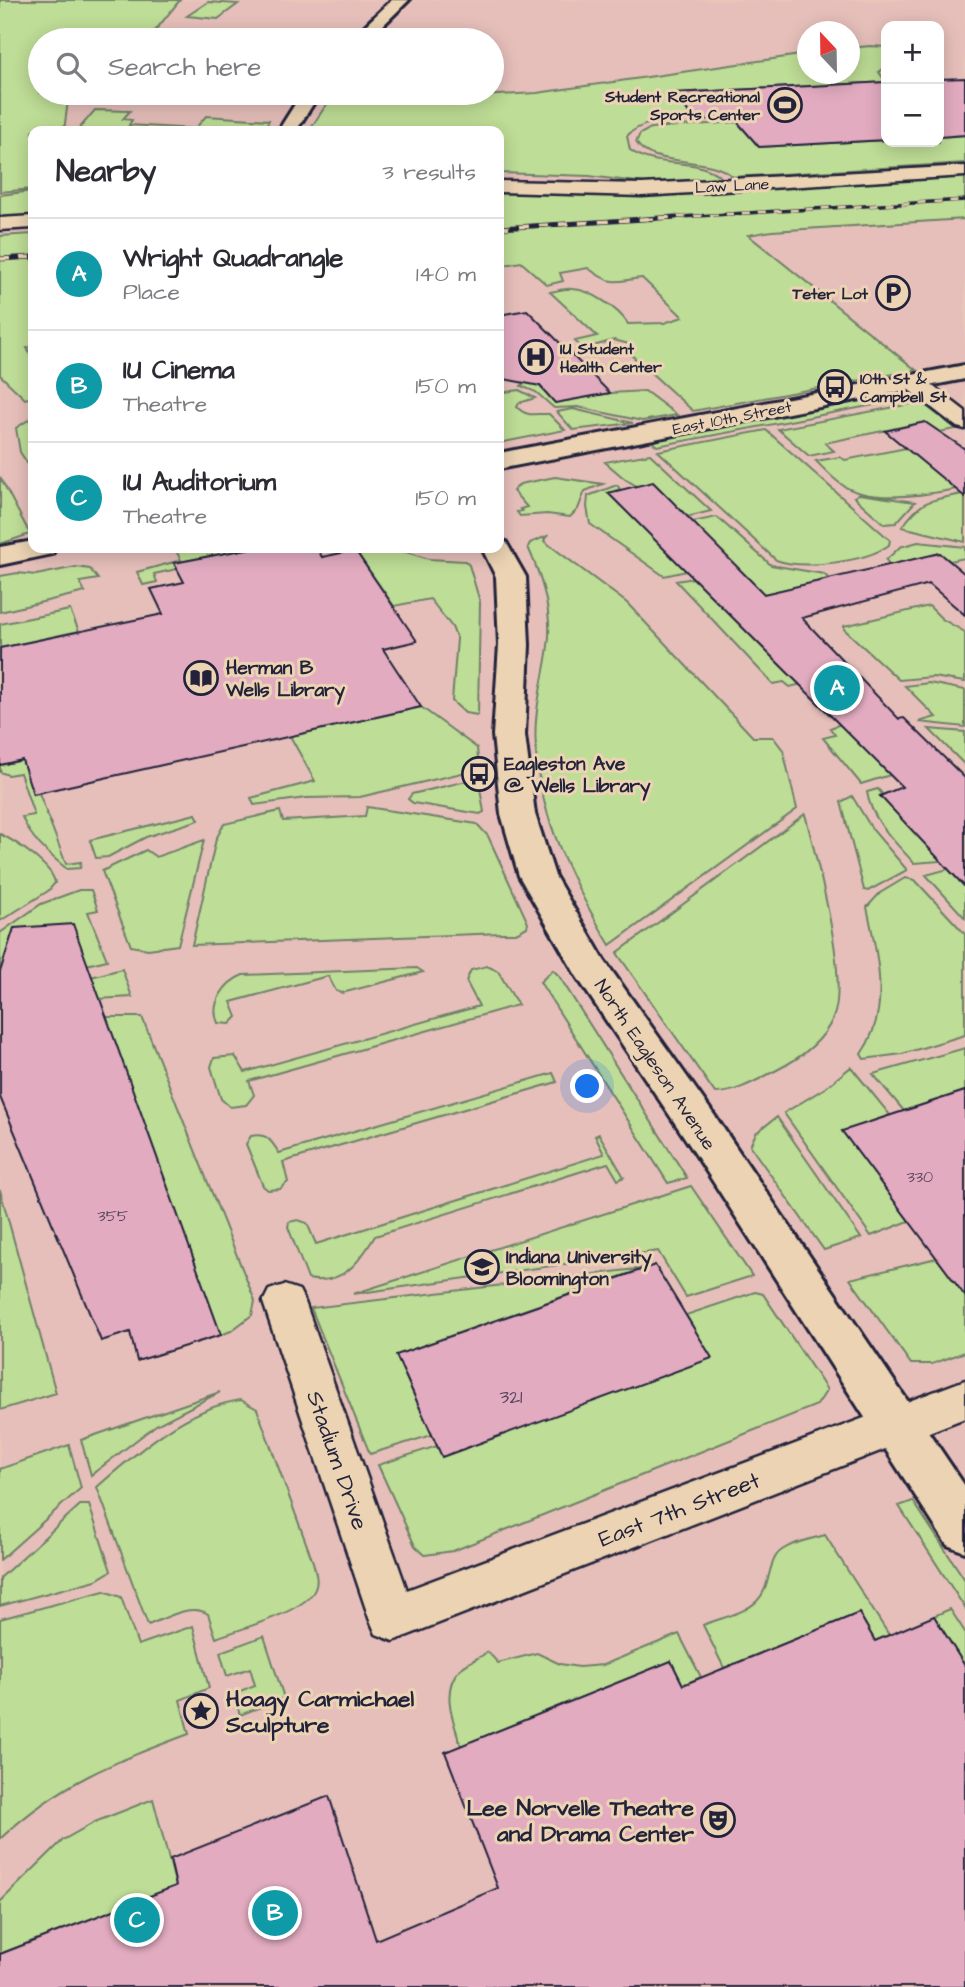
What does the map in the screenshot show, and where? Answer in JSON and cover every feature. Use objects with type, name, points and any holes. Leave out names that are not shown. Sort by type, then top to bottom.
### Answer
[{"type":"street","points":[[371,28],[401,0]]},
{"type":"street","points":[[290,126],[303,105]]},
{"type":"street","name":"Law Lane","points":[[504,187],[642,190],[965,171]]},
{"type":"street","points":[[0,224],[28,222]]},
{"type":"street","name":"East 10th Street","points":[[504,460],[965,372]]},
{"type":"street","points":[[913,382],[965,422]]},
{"type":"street","points":[[0,556],[28,551]]},
{"type":"street","name":"North Eagleson Avenue","points":[[499,553],[511,577],[514,645],[509,735],[518,814],[537,876],[579,951],[702,1130],[965,1529]]},
{"type":"street","name":"Stadium Drive","points":[[284,1302],[393,1618]]},
{"type":"street","name":"East 7th Street","points":[[393,1618],[965,1399]]},
{"type":"shaded area","name":"Indiana University Bloomington","points":[[0,0],[965,0],[965,1987],[0,1987]]},
{"type":"green space","points":[[0,0],[180,0],[157,28],[28,28],[28,105],[67,105],[65,126],[28,126],[28,189],[0,192]]},
{"type":"green space","points":[[208,2],[238,4],[218,19],[187,16]]},
{"type":"green space","points":[[860,47],[881,47],[881,82],[860,83]]},
{"type":"green space","points":[[797,55],[797,84],[848,84],[676,93],[694,120],[649,124],[633,130],[627,136],[630,150],[641,156],[701,167],[722,178],[645,183],[589,176],[504,173],[504,126],[312,126],[326,105],[504,105],[504,95],[537,93]]},
{"type":"green space","points":[[95,110],[130,111],[123,119],[132,120],[129,125],[146,126],[81,126]]},
{"type":"green space","points":[[206,116],[269,120],[266,126],[198,126]]},
{"type":"green space","points":[[737,122],[759,147],[881,140],[881,147],[944,147],[944,137],[965,135],[965,163],[733,177],[710,166],[654,156],[636,142],[640,134],[651,128]]},
{"type":"green space","points":[[965,177],[965,219],[772,231],[748,235],[916,370],[693,411],[628,352],[629,344],[614,340],[583,349],[575,341],[597,336],[550,292],[569,289],[587,292],[611,306],[628,324],[664,323],[683,317],[642,278],[609,280],[588,268],[560,273],[563,281],[547,285],[521,262],[504,265],[504,192],[665,195]]},
{"type":"green space","points":[[28,192],[28,216],[0,218],[0,195]]},
{"type":"green space","points":[[28,234],[28,398],[25,399],[0,375],[0,236]]},
{"type":"green space","points":[[532,378],[555,403],[610,393],[645,391],[677,415],[642,421],[578,407],[554,408],[536,392],[521,386]]},
{"type":"green space","points":[[519,390],[535,398],[519,403],[517,407],[528,414],[549,414],[565,430],[504,442],[504,392]]},
{"type":"green space","points":[[886,395],[895,401],[657,446],[651,441]]},
{"type":"green space","points":[[921,402],[956,429],[939,432],[925,422],[825,443],[834,451],[809,456],[778,429]]},
{"type":"green space","points":[[573,409],[633,423],[573,430],[557,412]]},
{"type":"green space","points":[[28,420],[28,464],[20,452],[16,428]]},
{"type":"green space","points":[[766,430],[890,540],[889,545],[865,556],[834,563],[802,564],[776,560],[658,451]]},
{"type":"green space","points":[[906,448],[956,489],[897,496],[866,494],[841,484],[816,461],[840,457],[845,460]]},
{"type":"green space","points":[[650,454],[711,511],[687,517],[625,479],[605,462]]},
{"type":"green space","points":[[0,477],[28,535],[0,544]]},
{"type":"green space","points":[[555,477],[603,484],[585,491],[578,509],[570,517],[547,514],[520,516],[517,512],[527,507],[513,491],[520,484]]},
{"type":"green space","points":[[617,485],[620,489],[608,493],[687,571],[664,576],[590,524],[588,496]]},
{"type":"green space","points":[[859,494],[915,502],[896,523],[884,524],[854,497]]},
{"type":"green space","points":[[962,494],[965,497],[965,542],[902,527],[928,502]]},
{"type":"green space","points":[[717,517],[771,565],[824,574],[829,579],[764,594],[692,522]]},
{"type":"green space","points":[[547,536],[544,541],[627,603],[753,737],[773,737],[783,750],[797,809],[610,945],[567,866],[546,809],[539,780],[536,720],[548,646],[549,621],[541,583],[528,547],[530,543]]},
{"type":"green space","points":[[918,542],[965,547],[965,558],[950,561],[940,553],[890,565],[886,560],[900,547]]},
{"type":"green space","points":[[177,553],[226,553],[175,563],[177,569],[154,574],[157,582],[143,585],[137,572],[181,560]]},
{"type":"green space","points":[[357,553],[409,553],[429,559],[465,561],[469,565],[480,602],[478,715],[465,713],[452,701],[457,639],[452,627],[430,599],[394,606]]},
{"type":"green space","points":[[76,567],[90,569],[98,579],[80,582],[85,592],[0,612],[0,576],[18,573],[36,575]]},
{"type":"green space","points":[[694,578],[802,684],[790,687],[784,682],[773,684],[676,581]]},
{"type":"green space","points":[[929,606],[942,619],[965,632],[965,682],[933,677],[899,680],[844,629],[844,626]]},
{"type":"green space","points":[[70,610],[79,631],[0,648],[0,624]]},
{"type":"green space","points":[[929,683],[965,690],[965,727],[919,722],[936,717],[905,686]]},
{"type":"green space","points":[[421,707],[477,748],[479,769],[360,797],[306,798],[254,805],[251,798],[315,781],[290,736]]},
{"type":"green space","points":[[841,724],[890,775],[861,784],[823,738],[835,735],[830,728]]},
{"type":"green space","points":[[929,729],[965,732],[965,765]]},
{"type":"green space","points":[[23,760],[33,794],[39,793],[66,864],[81,862],[80,868],[67,869],[30,833],[22,817],[34,815],[20,773],[8,775],[0,772],[0,765]]},
{"type":"green space","points":[[475,779],[479,782],[484,812],[480,814],[413,803],[408,799],[412,794]]},
{"type":"green space","points":[[878,789],[883,795],[880,796],[941,861],[914,863],[892,839],[869,802],[867,792]]},
{"type":"green space","points":[[852,796],[872,829],[907,870],[868,891],[864,890],[841,802]]},
{"type":"green space","points":[[367,807],[477,824],[488,836],[528,923],[527,927],[516,933],[192,945],[216,839],[224,824],[280,811],[283,821],[365,816]]},
{"type":"green space","points":[[196,814],[199,820],[146,837],[108,857],[96,858],[90,840]]},
{"type":"green space","points":[[805,814],[835,948],[837,1000],[833,1018],[823,1035],[792,1061],[746,1085],[715,1093],[617,953]]},
{"type":"green space","points":[[0,834],[41,862],[53,876],[55,883],[48,891],[0,921]]},
{"type":"green space","points":[[204,840],[178,945],[148,949],[131,946],[102,871],[146,850],[156,857]]},
{"type":"green space","points":[[948,869],[965,887],[965,918],[926,875]]},
{"type":"green space","points":[[905,878],[915,880],[965,934],[965,1035],[902,1054],[864,1059],[861,1054],[871,1037],[879,1001],[878,963],[867,907],[880,893]]},
{"type":"green space","points":[[79,890],[91,890],[98,910],[88,912],[107,960],[86,965],[0,972],[0,933],[41,904]]},
{"type":"green space","points":[[487,966],[498,971],[518,1005],[249,1081],[254,1095],[246,1105],[230,1107],[221,1099],[211,1067],[214,1058],[235,1056],[245,1072],[479,1006],[466,981],[471,970]]},
{"type":"green space","points":[[417,968],[423,972],[342,993],[336,991],[328,976],[231,1002],[237,1017],[230,1024],[218,1023],[216,1016],[220,994],[236,978],[243,975]]},
{"type":"green space","points":[[122,969],[132,997],[98,999],[91,977]]},
{"type":"green space","points":[[553,970],[687,1178],[668,1183],[540,982]]},
{"type":"green space","points":[[105,1017],[142,1017],[255,1301],[252,1315],[221,1335]]},
{"type":"green space","points":[[965,1048],[965,1091],[904,1111],[873,1074]]},
{"type":"green space","points":[[851,1067],[890,1115],[843,1132],[909,1221],[871,1236],[784,1113],[825,1088]]},
{"type":"green space","points":[[553,1073],[557,1082],[283,1162],[288,1182],[280,1189],[268,1190],[263,1186],[246,1144],[251,1136],[265,1137],[279,1153]]},
{"type":"green space","points":[[777,1117],[861,1238],[824,1250],[750,1146],[756,1133]]},
{"type":"green space","points":[[599,1134],[624,1177],[618,1180],[608,1163],[375,1236],[349,1270],[331,1279],[308,1279],[288,1227],[289,1222],[298,1220],[307,1223],[316,1244],[604,1154],[595,1136]]},
{"type":"green space","points":[[691,1186],[752,1276],[686,1297],[658,1251],[353,1294]]},
{"type":"green space","points":[[0,1190],[56,1393],[0,1410]]},
{"type":"green space","points":[[937,1258],[954,1281],[965,1278],[965,1352],[932,1364],[911,1364],[850,1279]]},
{"type":"green space","points":[[645,1268],[396,1355],[432,1435],[370,1454],[311,1308]]},
{"type":"green space","points":[[755,1292],[763,1294],[827,1390],[817,1405],[453,1551],[425,1555],[415,1546],[378,1465],[711,1358],[686,1315]]},
{"type":"green space","points":[[220,1392],[156,1425],[91,1475],[81,1440]]},
{"type":"green space","points":[[241,1400],[257,1409],[313,1562],[317,1579],[315,1589],[299,1605],[286,1612],[216,1638],[208,1614],[201,1611],[178,1613],[148,1625],[97,1487],[163,1433],[201,1412]]},
{"type":"green space","points":[[69,1445],[81,1488],[0,1560],[0,1469]]},
{"type":"green space","points":[[913,1501],[965,1580],[965,1608],[899,1506]]},
{"type":"green space","points":[[80,1505],[89,1505],[111,1571],[96,1580],[0,1606],[0,1578]]},
{"type":"green space","points":[[825,1535],[889,1635],[875,1641],[859,1613],[724,1668],[703,1625],[739,1612],[757,1601],[764,1590],[773,1561],[785,1548]]},
{"type":"green space","points":[[104,1591],[121,1597],[138,1645],[193,1626],[209,1688],[180,1700],[189,1734],[88,1776],[44,1803],[0,1839],[0,1619]]},
{"type":"green space","points":[[950,1609],[965,1632],[965,1666],[934,1616]]},
{"type":"green space","points":[[679,1634],[701,1677],[683,1685],[671,1661],[461,1746],[450,1707],[450,1688],[459,1670],[488,1652],[498,1663],[537,1653],[560,1664],[579,1667],[603,1665]]},
{"type":"green space","points":[[264,1636],[284,1698],[240,1715],[233,1694],[255,1685],[250,1668],[227,1676],[220,1652]]},
{"type":"green space","points":[[153,1799],[176,1886],[0,1954],[0,1902],[63,1840],[95,1822]]},
{"type":"building","points":[[965,78],[965,135],[944,137],[944,79]]},
{"type":"building","name":"Student Recreational Sports Center","points":[[881,82],[881,140],[759,147],[734,118],[694,120],[675,93],[860,84]]},
{"type":"building","name":"IU Student Health Center","points":[[527,310],[610,393],[555,403],[540,386],[504,379],[504,314]]},
{"type":"building","points":[[925,422],[965,449],[965,497],[885,431]]},
{"type":"building","points":[[653,482],[764,594],[940,553],[965,574],[965,615],[929,584],[802,618],[899,719],[904,718],[965,778],[965,887],[880,796],[902,787],[608,493]]},
{"type":"building","name":"Herman B Wells Library","points":[[226,553],[320,553],[322,557],[357,553],[417,641],[383,649],[421,707],[33,794],[22,760],[0,765],[0,648],[163,614],[151,589],[184,582],[174,563]]},
{"type":"building","points":[[73,924],[221,1335],[137,1361],[130,1332],[101,1341],[0,1097],[0,972],[14,928]]},
{"type":"building","points":[[965,1091],[965,1296],[842,1131]]},
{"type":"building","points":[[655,1265],[712,1358],[442,1457],[396,1355]]},
{"type":"building","name":"Lee Norvelle Theatre and Drama Center","points":[[859,1613],[875,1641],[934,1616],[965,1666],[965,1987],[0,1987],[0,1954],[176,1886],[170,1859],[329,1796],[376,1940],[498,1888],[445,1752],[671,1661],[683,1685]]},
{"type":"railway","points":[[646,219],[965,200]]},
{"type":"railway","points":[[504,228],[676,217]]},
{"type":"railway","points":[[0,259],[28,257]]},
{"type":"place","name":"Student Recreational Sports Center","points":[[785,105]]},
{"type":"place","name":"Teter Lot","points":[[893,293]]},
{"type":"place","name":"IU Student Health Center","points":[[536,357]]},
{"type":"place","name":"10th St & Campbell St","points":[[835,387]]},
{"type":"place","name":"Herman B Wells Library","points":[[201,678]]},
{"type":"place","name":"Wright Quadrangle","points":[[837,688]]},
{"type":"place","name":"Eagleston Ave @ Wells Library","points":[[479,774]]},
{"type":"place","name":"Indiana University Bloomington","points":[[482,1267]]},
{"type":"place","name":"Hoagy Carmichael Sculpture","points":[[201,1711]]},
{"type":"place","name":"Lee Norvelle Theatre and Drama Center","points":[[718,1820]]},
{"type":"place","name":"IU Cinema","points":[[275,1913]]},
{"type":"place","name":"IU Auditorium","points":[[137,1920]]}]
